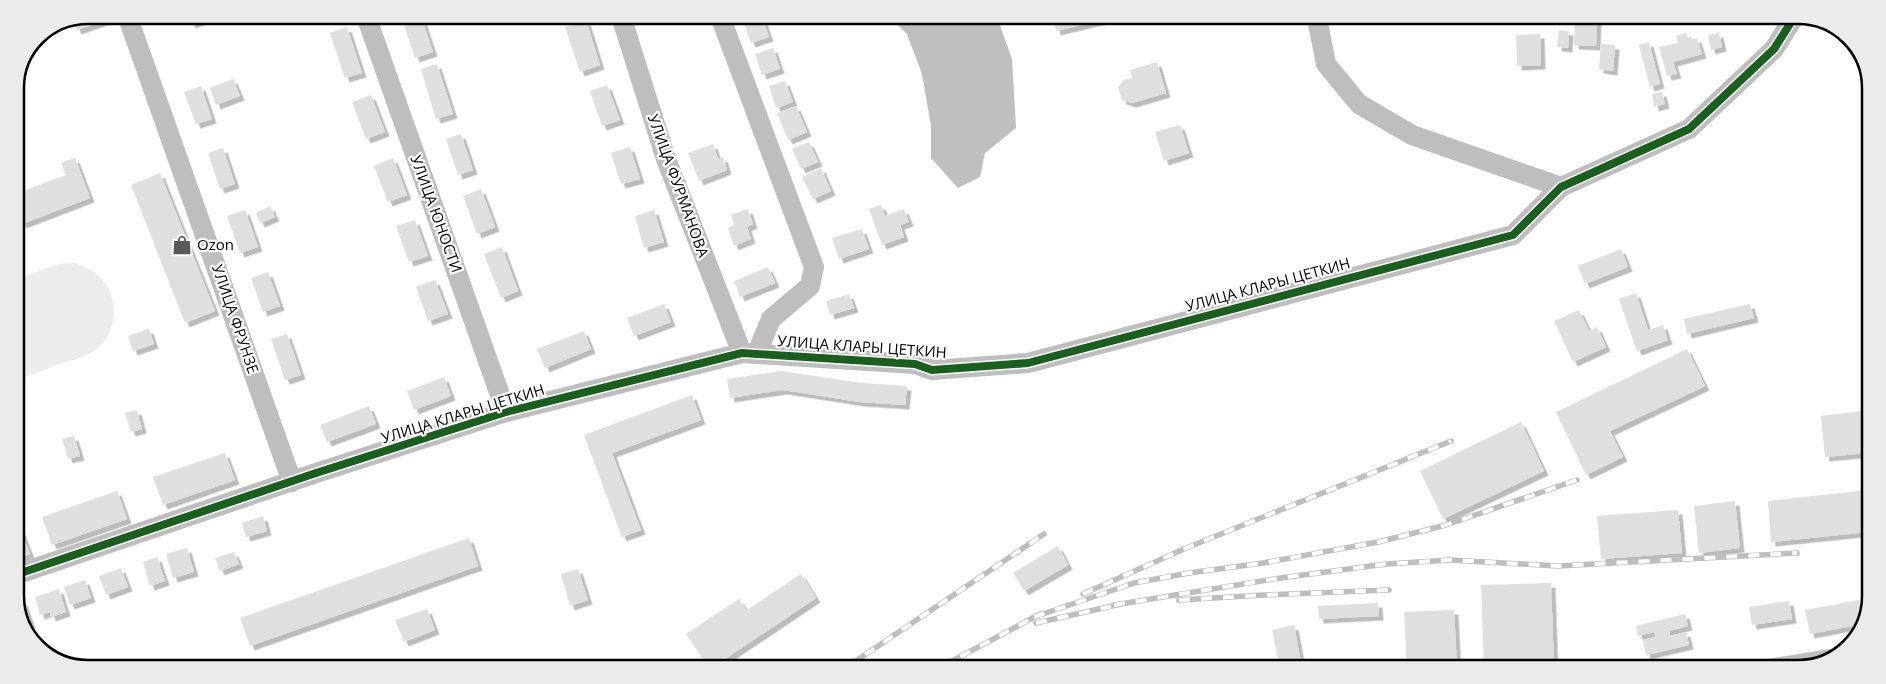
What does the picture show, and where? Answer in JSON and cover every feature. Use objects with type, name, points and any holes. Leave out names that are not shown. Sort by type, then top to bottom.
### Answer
[{"type":"street","name":"УЛИЦА ФРУНЗЕ","points":[[130,24],[292,482]]},
{"type":"street","name":"УЛИЦА ЮНОСТИ","points":[[369,24],[506,412]]},
{"type":"street","name":"УЛИЦА ФУРМАНОВА","points":[[624,24],[666,159],[750,353]]},
{"type":"street","points":[[723,24],[814,267],[810,286],[771,319],[750,353]]},
{"type":"street","points":[[1318,24],[1326,64],[1358,104],[1412,136],[1561,187]]},
{"type":"street","name":"УЛИЦА КЛАРЫ ЦЕТКИН","points":[[24,572],[506,412],[750,353],[915,364],[932,370],[1028,363],[1513,235],[1561,187],[1689,129],[1774,49],[1790,24]]},
{"type":"shaded area","points":[[896,24],[1000,24],[1012,59],[1016,128],[985,153],[980,177],[958,188],[931,158],[931,126],[922,74],[907,34]]},
{"type":"shaded area","points":[[75,263],[100,277],[111,294],[114,309],[113,324],[103,343],[88,354],[24,377],[24,277],[58,264]]},
{"type":"building","points":[[94,24],[77,30],[75,25]]},
{"type":"building","points":[[404,24],[424,24],[433,52],[415,58]]},
{"type":"building","points":[[574,24],[587,24],[600,65],[580,72],[565,27]]},
{"type":"building","points":[[744,24],[764,24],[769,37],[751,43]]},
{"type":"building","points":[[1054,24],[1086,24],[1056,31]]},
{"type":"building","points":[[1575,24],[1597,24],[1596,46],[1574,45]]},
{"type":"building","points":[[347,27],[362,73],[345,78],[330,33]]},
{"type":"building","points":[[1559,30],[1569,31],[1568,48],[1557,47]]},
{"type":"building","points":[[1686,33],[1689,40],[1697,38],[1702,54],[1673,62],[1677,74],[1667,76],[1659,47],[1678,43],[1676,36]]},
{"type":"building","points":[[1719,33],[1722,47],[1711,50],[1708,35]]},
{"type":"building","points":[[1540,34],[1541,65],[1517,66],[1516,35]]},
{"type":"building","points":[[1649,42],[1660,84],[1650,87],[1639,45]]},
{"type":"building","points":[[1601,44],[1615,45],[1613,71],[1599,69]]},
{"type":"building","points":[[773,48],[780,69],[762,75],[755,54]]},
{"type":"building","points":[[1157,62],[1166,93],[1132,103],[1122,100],[1118,87],[1124,80],[1132,78],[1130,70]]},
{"type":"building","points":[[437,64],[453,114],[436,119],[421,69]]},
{"type":"building","points":[[233,79],[240,96],[216,105],[210,88]]},
{"type":"building","points":[[785,81],[793,102],[776,108],[769,86]]},
{"type":"building","points":[[607,85],[620,120],[602,126],[590,91]]},
{"type":"building","points":[[201,86],[212,119],[196,124],[184,92]]},
{"type":"building","points":[[1662,92],[1665,104],[1654,107],[1652,94]]},
{"type":"building","points":[[371,95],[385,132],[366,139],[352,102]]},
{"type":"building","points":[[796,106],[807,132],[788,140],[777,113]]},
{"type":"building","points":[[1180,125],[1189,153],[1164,161],[1155,132]]},
{"type":"building","points":[[461,134],[473,170],[458,175],[446,139]]},
{"type":"building","points":[[809,142],[818,162],[801,169],[792,149]]},
{"type":"building","points":[[713,144],[718,159],[723,157],[727,170],[699,181],[688,153]]},
{"type":"building","points":[[630,147],[640,179],[621,184],[611,153]]},
{"type":"building","points":[[223,148],[235,184],[220,189],[208,153]]},
{"type":"building","points":[[75,158],[90,198],[24,223],[24,191],[66,175],[61,163]]},
{"type":"building","points":[[393,158],[407,195],[388,202],[374,166]]},
{"type":"building","points":[[821,168],[831,191],[813,199],[802,177]]},
{"type":"building","points":[[160,173],[215,311],[185,323],[131,185]]},
{"type":"building","points":[[481,189],[495,227],[477,234],[463,196]]},
{"type":"building","points":[[881,205],[885,216],[904,209],[909,222],[900,225],[904,237],[882,245],[869,209]]},
{"type":"building","points":[[270,206],[275,217],[260,223],[256,213]]},
{"type":"building","points":[[748,209],[753,224],[747,227],[751,239],[734,246],[728,228],[734,225],[731,215]]},
{"type":"building","points":[[245,210],[258,247],[240,253],[227,216]]},
{"type":"building","points":[[654,210],[664,242],[644,248],[635,216]]},
{"type":"building","points":[[415,220],[428,256],[409,262],[396,226]]},
{"type":"building","points":[[862,229],[869,249],[839,259],[832,238]]},
{"type":"building","points":[[502,247],[518,291],[501,298],[484,254]]},
{"type":"building","points":[[1621,249],[1628,267],[1585,284],[1578,266]]},
{"type":"building","points":[[768,267],[775,283],[740,297],[734,281]]},
{"type":"building","points":[[268,272],[280,306],[263,312],[251,278]]},
{"type":"building","points":[[435,280],[448,314],[428,321],[416,287]]},
{"type":"building","points":[[1636,293],[1648,330],[1663,325],[1668,340],[1637,351],[1619,299]]},
{"type":"building","points":[[849,294],[854,308],[830,315],[826,301]]},
{"type":"building","points":[[664,304],[671,322],[634,336],[627,318]]},
{"type":"building","points":[[1750,304],[1754,318],[1687,334],[1684,319]]},
{"type":"building","points":[[1579,310],[1589,331],[1597,327],[1606,347],[1573,362],[1554,321]]},
{"type":"building","points":[[149,329],[154,344],[133,351],[128,336]]},
{"type":"building","points":[[584,331],[591,349],[545,368],[537,349]]},
{"type":"building","points":[[287,334],[301,375],[285,380],[271,339]]},
{"type":"building","points":[[1687,349],[1705,386],[1610,431],[1623,457],[1586,475],[1556,412]]},
{"type":"building","points":[[781,371],[862,383],[907,386],[905,405],[860,402],[783,390],[730,398],[727,379]]},
{"type":"building","points":[[444,377],[451,396],[414,410],[407,391]]},
{"type":"building","points":[[692,395],[701,420],[612,453],[641,530],[622,537],[584,435]]},
{"type":"building","points":[[369,406],[376,424],[327,442],[320,425]]},
{"type":"building","points":[[137,410],[142,429],[131,432],[125,413]]},
{"type":"building","points":[[1862,411],[1862,454],[1825,457],[1821,416]]},
{"type":"building","points":[[1521,422],[1544,471],[1443,519],[1420,471]]},
{"type":"building","points":[[74,436],[80,456],[68,459],[62,439]]},
{"type":"building","points":[[225,453],[235,480],[163,505],[153,477]]},
{"type":"building","points":[[117,491],[127,519],[52,545],[42,517]]},
{"type":"building","points":[[1862,491],[1862,533],[1771,542],[1768,501]]},
{"type":"building","points":[[1735,501],[1740,548],[1699,553],[1694,506]]},
{"type":"building","points":[[1678,510],[1682,553],[1601,559],[1597,516]]},
{"type":"building","points":[[263,516],[267,531],[246,537],[242,523]]},
{"type":"building","points":[[469,538],[478,566],[250,646],[240,618]]},
{"type":"building","points":[[24,539],[30,554],[24,556]]},
{"type":"building","points":[[1058,546],[1068,565],[1024,591],[1013,573]]},
{"type":"building","points":[[187,548],[194,572],[173,578],[166,554]]},
{"type":"building","points":[[234,552],[239,564],[220,571],[215,558]]},
{"type":"building","points":[[157,557],[165,581],[150,586],[143,562]]},
{"type":"building","points":[[121,568],[128,587],[106,595],[99,576]]},
{"type":"building","points":[[578,569],[588,600],[570,606],[561,574]]},
{"type":"building","points":[[801,574],[816,598],[723,660],[703,660],[686,634],[739,599],[747,610]]},
{"type":"building","points":[[85,580],[91,598],[70,605],[64,587]]},
{"type":"building","points":[[1551,583],[1554,660],[1484,660],[1481,585]]},
{"type":"building","points":[[59,589],[66,612],[51,617],[50,612],[40,615],[35,597]]},
{"type":"building","points":[[1859,600],[1861,610],[1856,625],[1810,634],[1805,610]]},
{"type":"building","points":[[1789,601],[1792,619],[1752,625],[1749,607]]},
{"type":"building","points":[[1378,603],[1379,616],[1319,619],[1318,606]]},
{"type":"building","points":[[25,605],[31,624],[27,617]]},
{"type":"building","points":[[427,609],[435,630],[404,642],[395,620]]},
{"type":"building","points":[[1454,610],[1457,660],[1407,660],[1404,612]]},
{"type":"building","points":[[1685,614],[1688,626],[1669,631],[1670,636],[1686,632],[1689,645],[1646,655],[1643,640],[1656,637],[1654,632],[1638,636],[1636,626]]},
{"type":"building","points":[[1294,625],[1301,660],[1278,660],[1272,630]]},
{"type":"railway","points":[[1083,594],[1184,549],[1451,441]]},
{"type":"railway","points":[[1034,617],[1134,583],[1263,563],[1378,542],[1446,525],[1577,480]]},
{"type":"railway","points":[[857,660],[1044,534]]},
{"type":"railway","points":[[1114,605],[1273,579],[1386,564],[1450,560],[1558,566],[1797,553]]},
{"type":"railway","points":[[1179,600],[1389,590]]},
{"type":"railway","points":[[1036,623],[1121,604]]},
{"type":"railway","points":[[954,660],[1040,614]]},
{"type":"cycle path","points":[[24,572],[313,474],[506,412],[742,353],[915,364],[932,370],[1028,363],[1513,235],[1561,187],[1689,129],[1774,49],[1790,24]]},
{"type":"place","name":"Ozon","points":[[182,245]]}]
